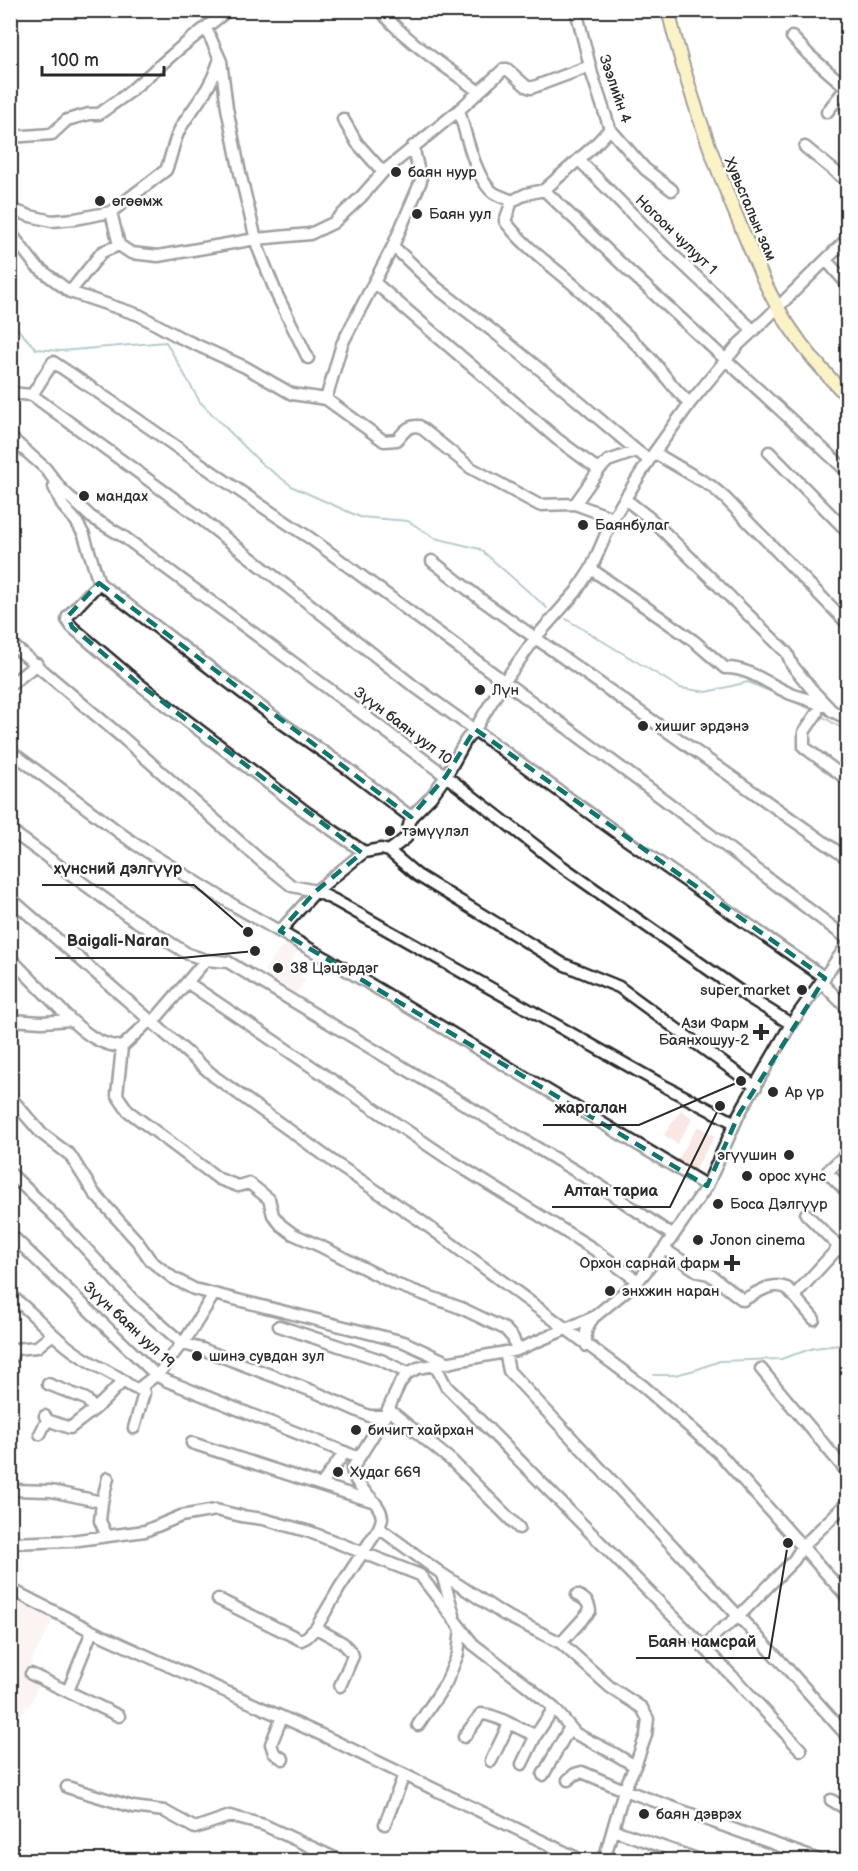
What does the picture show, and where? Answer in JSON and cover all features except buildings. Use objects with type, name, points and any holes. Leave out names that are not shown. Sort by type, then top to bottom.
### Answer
[{"type":"main road","name":"Хувьсгалын зам","points":[[668,10],[687,81],[707,142],[746,240],[788,325],[812,357],[848,397]]},
{"type":"street","points":[[10,137],[52,134],[67,120],[89,114],[99,114],[128,94],[228,10]]},
{"type":"street","points":[[380,10],[387,19],[479,92]]},
{"type":"street","name":"Зээлийн 4","points":[[576,10],[590,66],[610,129],[645,169],[672,190]]},
{"type":"street","points":[[206,28],[220,59],[240,173],[258,248],[277,295],[308,358]]},
{"type":"street","points":[[792,37],[847,88],[827,112]]},
{"type":"street","points":[[10,209],[52,220],[75,219],[111,212],[166,170],[176,138],[192,109],[211,82],[220,59]]},
{"type":"street","points":[[111,212],[119,245],[131,253],[158,256],[256,239],[310,234],[333,223],[383,172],[459,110],[504,69],[531,88],[590,66]]},
{"type":"street","points":[[459,110],[484,183],[493,193],[512,201]]},
{"type":"street","points":[[343,119],[357,143],[383,172]]},
{"type":"street","points":[[610,129],[544,190],[526,194],[512,201],[505,221],[514,233],[570,280],[650,359],[690,404]]},
{"type":"street","points":[[326,399],[342,345],[393,246],[421,181],[413,146]]},
{"type":"street","points":[[805,147],[848,182]]},
{"type":"street","name":"Ногоон чулуут 1","points":[[579,160],[669,251],[754,331]]},
{"type":"street","points":[[544,190],[848,472]]},
{"type":"street","points":[[10,232],[36,266],[70,292],[140,315],[179,337],[245,367],[292,394],[326,399],[384,441],[397,440],[408,428],[418,426],[471,468],[539,505],[575,504],[614,518]]},
{"type":"street","points":[[389,851],[406,838],[411,818],[431,797],[446,776],[466,740],[504,682],[536,637],[576,592],[591,569],[625,499],[690,404],[739,344],[848,238]]},
{"type":"street","points":[[70,292],[102,252],[119,245]]},
{"type":"street","points":[[393,246],[437,288],[549,376],[637,451],[711,486],[848,624]]},
{"type":"street","points":[[826,260],[848,285]]},
{"type":"street","points":[[374,282],[556,439],[599,470]]},
{"type":"street","points":[[33,395],[53,362],[99,392],[310,538],[848,939]]},
{"type":"street","points":[[10,393],[33,395],[191,511],[402,677],[823,980],[848,1009]]},
{"type":"street","name":"Зүүн баян уул 10","points":[[10,437],[45,468],[62,490],[91,517],[124,537],[446,776],[560,865],[748,997],[791,1024]]},
{"type":"street","points":[[575,504],[608,461],[637,451]]},
{"type":"street","points":[[769,452],[848,532]]},
{"type":"street","points":[[45,468],[63,506],[84,535],[99,583],[411,818]]},
{"type":"street","points":[[625,499],[652,520],[787,653],[792,666],[832,711]]},
{"type":"street","points":[[76,521],[91,517]]},
{"type":"street","points":[[432,561],[483,601],[848,859]]},
{"type":"street","points":[[591,569],[694,641],[725,668],[736,668],[791,694],[810,699],[848,719]]},
{"type":"street","points":[[99,583],[68,616],[67,620],[72,627],[140,684],[306,812],[363,852]]},
{"type":"street","points":[[10,643],[292,886],[316,891],[666,1087],[735,1123]]},
{"type":"street","points":[[10,685],[37,664]]},
{"type":"street","points":[[817,713],[804,732],[804,747],[848,780]]},
{"type":"street","points":[[10,751],[135,844],[235,906],[707,1186]]},
{"type":"street","points":[[10,830],[128,916],[188,954],[206,960],[228,962],[602,1187],[672,1235]]},
{"type":"street","points":[[280,931],[316,891],[363,852],[381,849],[389,851],[417,875],[563,963],[620,987],[756,1087]]},
{"type":"street","points":[[10,898],[215,1077],[421,1221],[643,1386],[719,1453],[848,1598]]},
{"type":"street","points":[[587,1346],[585,1330],[594,1317],[638,1281],[664,1249],[707,1186],[735,1123],[791,1024],[848,944]]},
{"type":"street","points":[[10,958],[88,1036],[109,1046],[122,1047]]},
{"type":"street","points":[[206,960],[152,1023],[147,1023],[122,1047],[117,1095],[128,1111],[219,1179],[238,1186],[249,1184],[262,1192],[269,1199],[273,1215],[281,1226],[293,1234],[395,1284],[461,1308],[505,1329],[513,1338],[509,1371],[785,1666],[848,1737]]},
{"type":"street","points":[[188,983],[453,1162],[592,1248],[638,1281]]},
{"type":"street","points":[[10,1020],[42,1023],[71,1020]]},
{"type":"street","points":[[10,1097],[41,1133],[70,1155],[94,1192],[151,1261],[173,1278],[194,1289],[404,1342],[449,1363]]},
{"type":"street","points":[[848,1160],[843,1157],[828,1173],[848,1193]]},
{"type":"street","points":[[10,1173],[64,1225],[134,1301],[182,1343],[315,1392],[369,1416],[387,1413],[452,1461],[519,1528]]},
{"type":"street","points":[[806,1214],[848,1256]]},
{"type":"street","name":"Зүүн баян уул 19","points":[[10,1234],[156,1375],[359,1458]]},
{"type":"street","points":[[794,1296],[838,1248]]},
{"type":"street","points":[[664,1249],[699,1272],[709,1274],[743,1300],[774,1284],[786,1288],[814,1319]]},
{"type":"street","points":[[10,1295],[31,1311],[64,1344],[95,1365],[124,1380],[132,1388],[138,1389],[156,1375],[182,1343],[213,1294]]},
{"type":"street","points":[[218,1599],[301,1640],[307,1637],[316,1628],[379,1528],[382,1518],[378,1507],[353,1477],[352,1469],[387,1413],[400,1383],[408,1373],[418,1368],[511,1351],[594,1317]]},
{"type":"street","points":[[279,1326],[381,1360],[408,1373]]},
{"type":"street","points":[[12,1352],[37,1347],[53,1334]]},
{"type":"street","points":[[435,1365],[446,1386],[735,1679],[801,1750]]},
{"type":"street","points":[[761,1369],[848,1473]]},
{"type":"street","points":[[40,1434],[46,1418],[70,1428],[102,1404],[124,1380]]},
{"type":"street","points":[[48,1384],[86,1399],[94,1410],[96,1408]]},
{"type":"street","points":[[134,1428],[144,1393],[141,1386]]},
{"type":"street","points":[[192,1443],[372,1501]]},
{"type":"street","points":[[321,1485],[345,1452]]},
{"type":"street","points":[[108,1478],[100,1521],[108,1536]]},
{"type":"street","points":[[10,1490],[51,1491],[102,1502]]},
{"type":"street","points":[[704,1648],[718,1632],[738,1617],[794,1560],[802,1547],[848,1502]]},
{"type":"street","points":[[10,1543],[71,1541],[145,1532],[181,1516],[216,1510],[263,1519],[310,1532],[420,1575],[473,1644],[554,1708],[576,1734],[635,1766]]},
{"type":"street","points":[[379,1528],[442,1574],[503,1614],[561,1643],[609,1687],[642,1708],[648,1719],[646,1735],[624,1790],[604,1860]]},
{"type":"street","points":[[418,1725],[446,1683],[458,1654],[458,1625],[442,1574]]},
{"type":"street","points":[[10,1587],[92,1631],[282,1717],[581,1860]]},
{"type":"street","points":[[561,1643],[590,1611],[586,1600],[577,1594]]},
{"type":"street","points":[[316,1628],[343,1643],[352,1653],[353,1656],[340,1686]]},
{"type":"street","points":[[68,1691],[92,1631]]},
{"type":"street","points":[[31,1674],[119,1716]]},
{"type":"street","points":[[522,1764],[536,1735],[554,1708]]},
{"type":"street","points":[[464,1737],[481,1714],[489,1714],[522,1731],[536,1735]]},
{"type":"street","points":[[282,1717],[271,1744],[274,1753],[283,1759]]},
{"type":"street","points":[[491,1761],[509,1724]]},
{"type":"street","points":[[543,1775],[570,1727]]},
{"type":"street","points":[[568,1780],[582,1772],[624,1790],[819,1860]]},
{"type":"street","points":[[385,1824],[404,1775]]},
{"type":"street","points":[[67,1787],[133,1807],[164,1811],[195,1828],[230,1816],[242,1819],[264,1825],[339,1860]]},
{"type":"street","points":[[831,1800],[848,1810]]},
{"type":"street","points":[[614,1830],[700,1860]]},
{"type":"highlighted area","points":[[99,583],[411,817],[446,776],[475,729],[825,978],[739,1114],[707,1186],[280,931],[316,891],[362,853],[139,684],[72,627],[68,616]]},
{"type":"shaded area","name":"38 Цэцэрдэг","points":[[286,941],[298,951],[287,966],[306,980],[295,994],[264,971]]},
{"type":"shaded area","points":[[681,1110],[693,1118],[677,1144],[664,1135]]},
{"type":"shaded area","points":[[698,1126],[715,1136],[694,1171],[677,1161]]},
{"type":"shaded area","points":[[11,1598],[54,1618],[25,1675],[38,1686],[29,1707],[26,1706],[11,1732]]},
{"type":"waterway","points":[[10,321],[36,349],[61,351],[166,342],[200,402],[261,463],[293,487],[360,517],[408,521],[435,538],[480,549],[547,608]]},
{"type":"waterway","points":[[566,619],[680,688],[707,692],[748,682],[813,710]]},
{"type":"waterway","points":[[820,715],[848,732]]},
{"type":"waterway","points":[[654,1375],[675,1375],[720,1361],[781,1359],[814,1348],[848,1344]]},
{"type":"place","name":"баян нуур","points":[[396,172]]},
{"type":"place","name":"өгөөмж","points":[[100,201]]},
{"type":"place","name":"Баян уул","points":[[417,214]]},
{"type":"place","name":"мандах","points":[[84,496]]},
{"type":"place","name":"Баянбулаг","points":[[583,525]]},
{"type":"place","name":"Лүн","points":[[480,690]]},
{"type":"place","name":"хишиг эрдэнэ","points":[[643,726]]},
{"type":"place","name":"тэмүүлэл","points":[[390,831]]},
{"type":"place","name":"хүнсний дэлгүүр","points":[[248,932]]},
{"type":"place","name":"Baigali-Naran","points":[[255,951]]},
{"type":"place","name":"38 Цэцэрдэг","points":[[278,968]]},
{"type":"place","name":"super market","points":[[802,990]]},
{"type":"place","name":"Ази Фарм Баянхошуу-2","points":[[761,1032]]},
{"type":"place","name":"жаргалан","points":[[741,1081]]},
{"type":"place","name":"Ар үр","points":[[773,1092]]},
{"type":"place","name":"Алтан тариа","points":[[720,1106]]},
{"type":"place","name":"эгүүшин","points":[[789,1155]]},
{"type":"place","name":"орос хүнс","points":[[747,1176]]},
{"type":"place","name":"Боса Дэлгүүр","points":[[718,1204]]},
{"type":"place","name":"Jonon cinema","points":[[698,1240]]},
{"type":"place","name":"Орхон сарнай фарм","points":[[732,1263]]},
{"type":"place","name":"энхжин наран","points":[[610,1291]]},
{"type":"place","name":"шинэ сувдан зул","points":[[197,1356]]},
{"type":"place","name":"бичигт хайрхан","points":[[356,1430]]},
{"type":"place","name":"Худаг 669","points":[[338,1472]]},
{"type":"place","name":"Баян намсрай","points":[[788,1543]]},
{"type":"place","name":"баян дэврэх","points":[[644,1814]]}]
